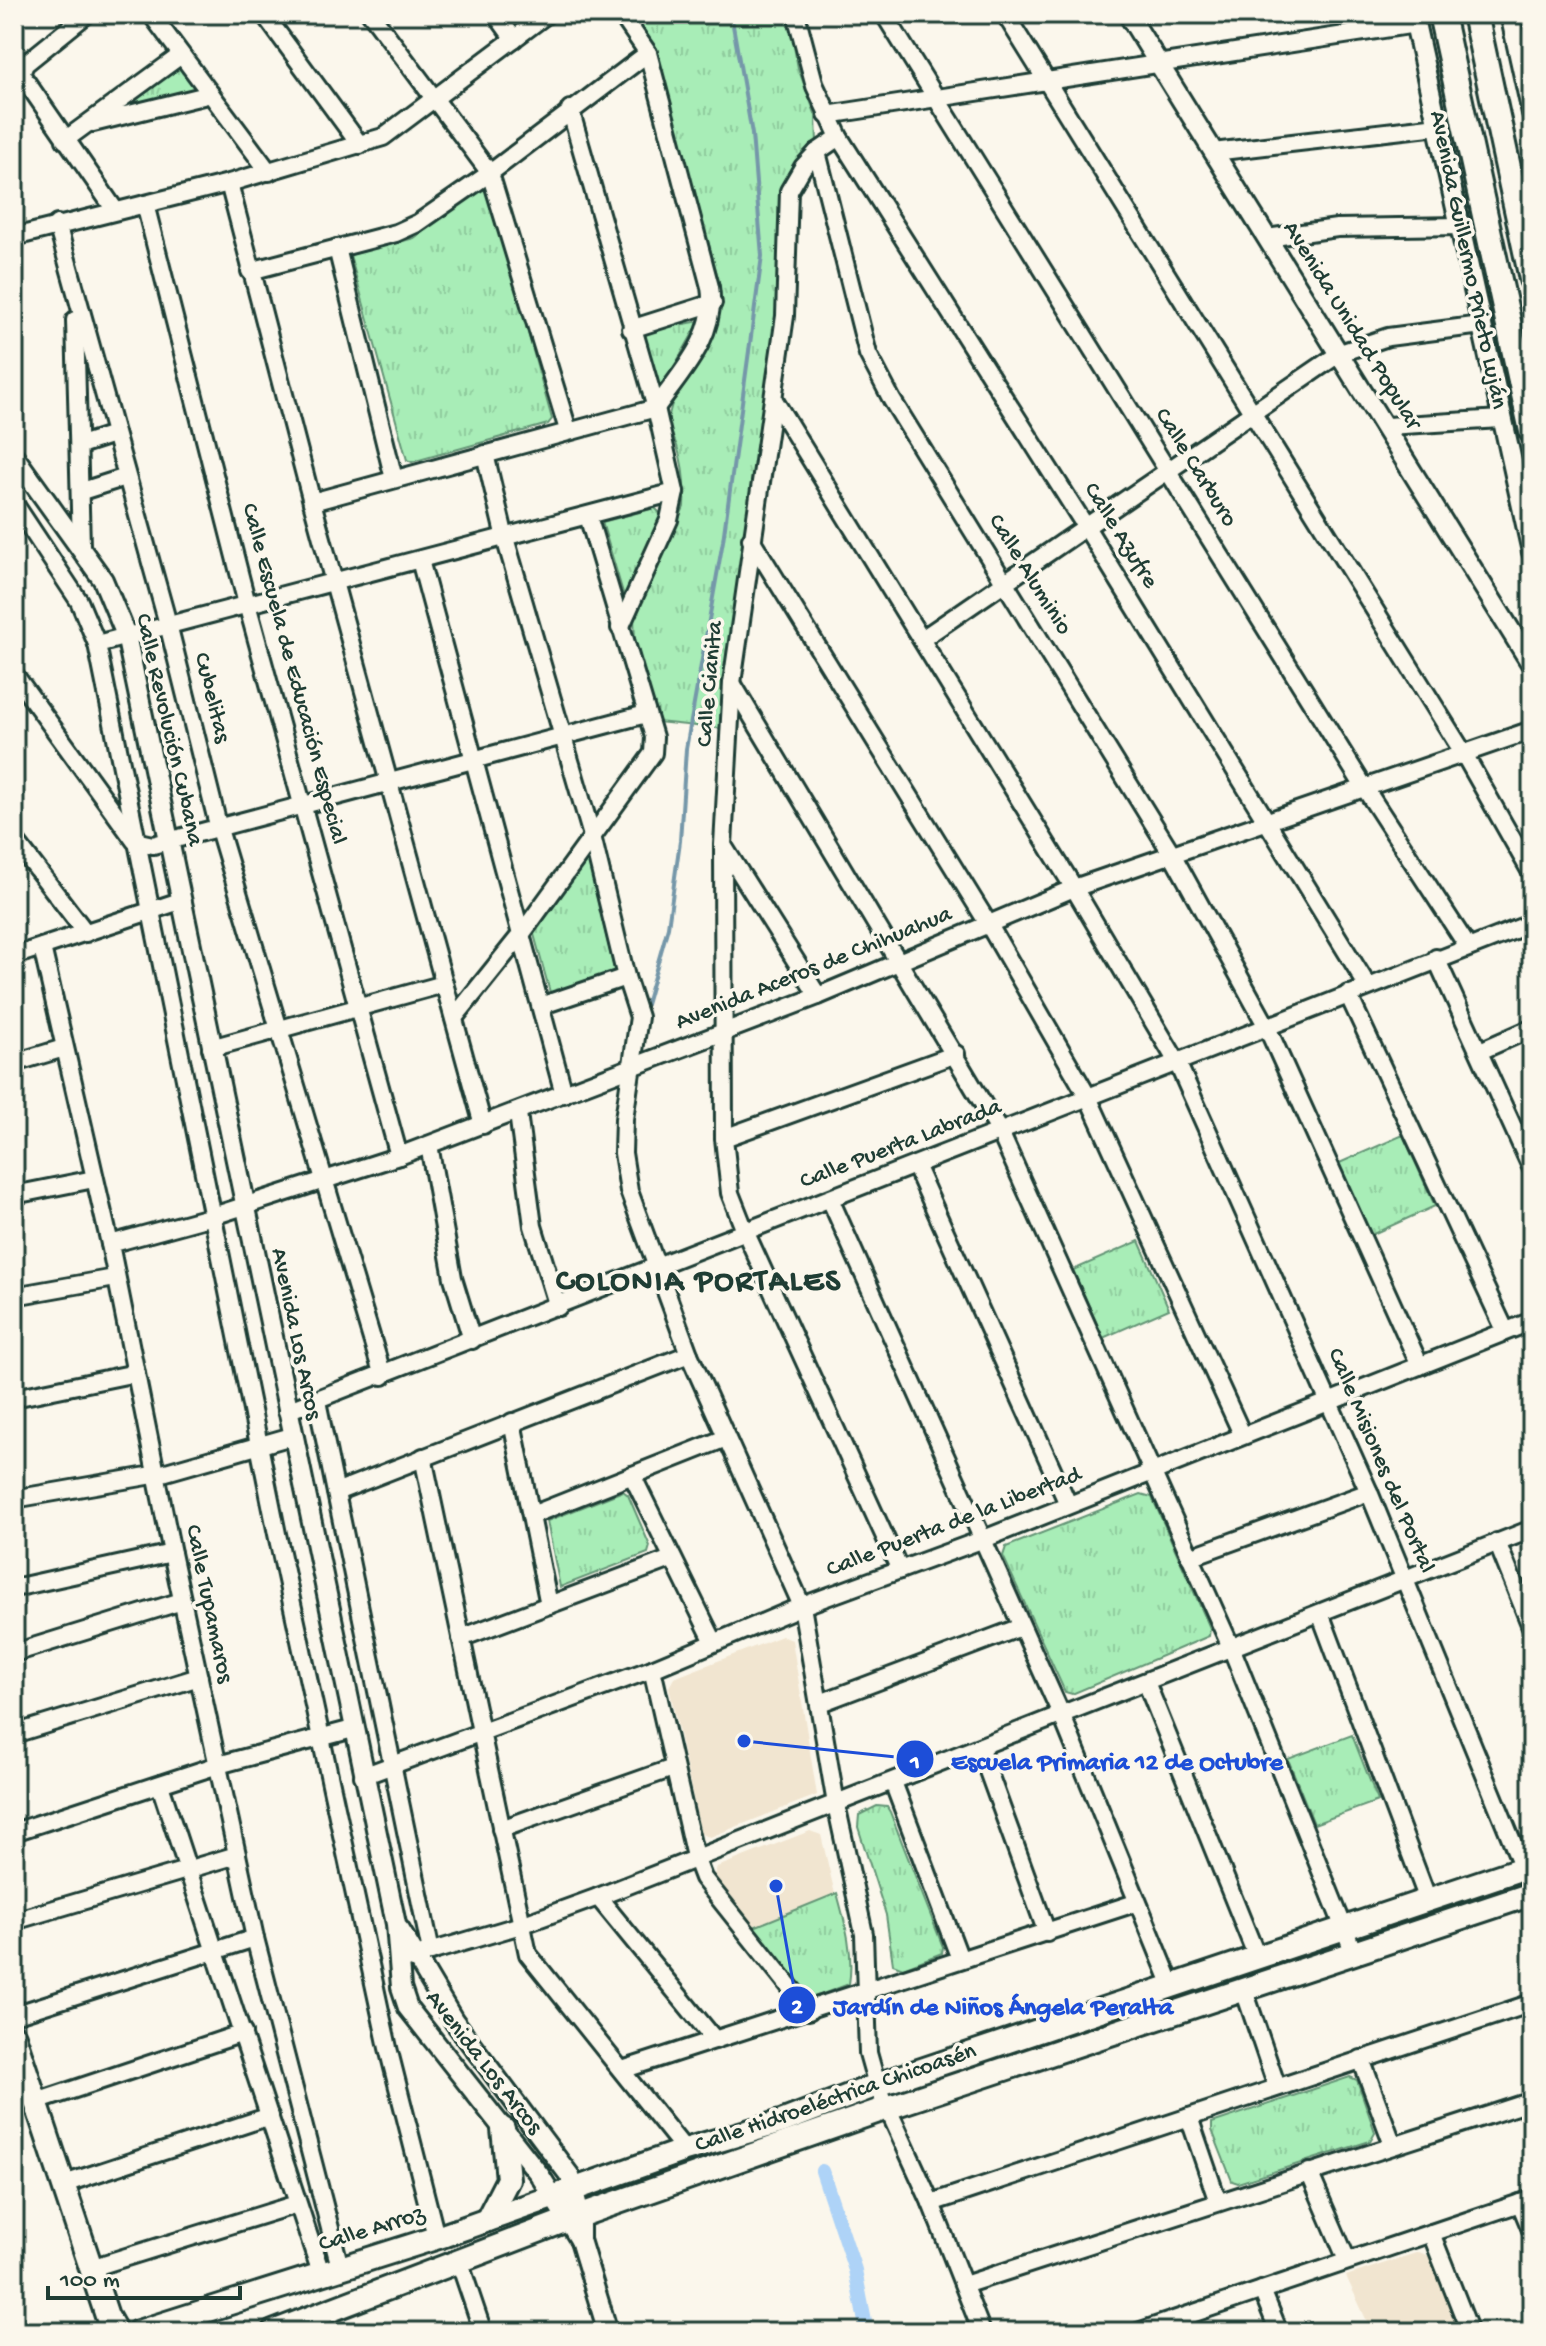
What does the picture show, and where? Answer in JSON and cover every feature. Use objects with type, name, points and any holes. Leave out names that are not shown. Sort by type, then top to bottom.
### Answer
[{"type":"main road","name":"Avenida Guillermo Prieto Luján","points":[[1441,14],[1532,431]]},
{"type":"main road","points":[[1475,14],[1532,279]]},
{"type":"main road","points":[[1420,17],[1449,49]]},
{"type":"main road","name":"Calle Hidroeléctrica Chicoasén","points":[[565,2191],[685,2150],[781,2122],[877,2085],[1428,1900],[1529,1871]]},
{"type":"main road","name":"Calle Hidroeléctrica Chicoasén","points":[[574,2218],[887,2108],[1532,1894]]},
{"type":"main road","points":[[14,2036],[110,2327]]},
{"type":"main road","points":[[487,2220],[508,2179],[503,2129]]},
{"type":"main road","name":"Calle Arroz","points":[[138,2332],[436,2237],[565,2191]]},
{"type":"main road","points":[[273,2332],[574,2218]]},
{"type":"street","points":[[87,14],[25,64],[22,79],[115,210]]},
{"type":"street","points":[[151,14],[269,172]]},
{"type":"street","points":[[264,14],[360,145]]},
{"type":"street","points":[[371,14],[490,173],[568,430]]},
{"type":"street","points":[[496,14],[514,39]]},
{"type":"street","points":[[14,237],[229,183],[383,137],[547,14]]},
{"type":"street","points":[[312,502],[656,408],[705,337],[713,303],[648,53],[621,14]]},
{"type":"street","name":"Calle Azufre","points":[[796,14],[806,57],[827,115],[839,137],[1086,527],[1367,985]]},
{"type":"street","name":"Calle Carburo","points":[[884,14],[1366,790],[1468,947]]},
{"type":"street","points":[[1005,14],[1464,754],[1532,874]]},
{"type":"street","name":"Avenida Unidad Popular","points":[[1128,14],[1387,426],[1532,665]]},
{"type":"street","points":[[1510,14],[1532,113]]},
{"type":"street","points":[[827,115],[1048,81],[1420,17]]},
{"type":"street","name":"Avenida Guillermo Prieto Luján","points":[[1420,17],[1438,126],[1532,552]]},
{"type":"street","points":[[250,271],[418,223],[490,173],[570,109],[648,53]]},
{"type":"street","points":[[65,140],[181,55]]},
{"type":"street","points":[[85,125],[211,94]]},
{"type":"street","points":[[570,109],[656,408],[675,492],[669,520],[620,628]]},
{"type":"street","points":[[1213,152],[1438,126]]},
{"type":"street","points":[[817,152],[839,137]]},
{"type":"street","name":"Calle Cianita","points":[[817,152],[803,167],[789,191],[788,292],[732,683],[723,845],[724,1138],[730,1193],[745,1231],[900,1570]]},
{"type":"street","name":"Calle Aluminio","points":[[817,152],[868,354],[892,400],[1172,854],[1266,1025],[1420,1366]]},
{"type":"street","points":[[229,183],[312,502],[483,1125]]},
{"type":"street","name":"Calle Escuela de Educación Especial","points":[[145,204],[247,604],[305,805],[399,1156]]},
{"type":"street","name":"Cubelitas","points":[[57,224],[168,624],[219,829],[383,1376]]},
{"type":"street","points":[[1267,238],[1337,228],[1461,226]]},
{"type":"street","points":[[337,248],[394,479]]},
{"type":"street","points":[[74,290],[82,491],[81,546]]},
{"type":"street","points":[[631,329],[713,303]]},
{"type":"street","points":[[922,639],[1340,353],[1388,337],[1482,325]]},
{"type":"street","name":"Calle Misiones del Portal","points":[[774,400],[1074,888],[1177,1062],[1369,1492],[1529,1871]]},
{"type":"street","points":[[1387,426],[1501,419]]},
{"type":"street","points":[[80,445],[114,434]]},
{"type":"street","points":[[485,454],[561,738],[592,836],[640,1025],[632,1066],[623,1153],[629,1191],[689,1354],[802,1606],[836,1804],[864,1934],[866,2040],[877,2085],[931,2203],[982,2332]]},
{"type":"street","name":"Calle Revolución Cubana","points":[[14,456],[103,580],[126,635],[180,901]]},
{"type":"street","points":[[82,491],[126,477]]},
{"type":"street","points":[[97,644],[675,492]]},
{"type":"street","points":[[14,503],[79,601],[97,644],[260,1446],[388,2048],[436,2237]]},
{"type":"street","points":[[454,1018],[523,932],[653,753],[654,737],[588,516]]},
{"type":"street","points":[[751,539],[989,925],[1088,1097],[1242,1434]]},
{"type":"street","points":[[420,560],[543,1005],[564,1094]]},
{"type":"street","points":[[14,674],[135,841],[153,845],[646,714]]},
{"type":"street","points":[[732,683],[901,961],[1000,1132],[1231,1647],[1354,1953]]},
{"type":"street","name":"Avenida Aceros de Chihuahua","points":[[110,1244],[244,1207],[518,1113],[818,996],[1074,888],[1366,790],[1532,730]]},
{"type":"street","points":[[15,841],[86,933]]},
{"type":"street","points":[[723,845],[818,996]]},
{"type":"street","points":[[14,956],[180,901]]},
{"type":"street","name":"Avenida Los Arcos","points":[[180,901],[396,1924],[454,2021],[565,2166],[565,2191],[574,2218]]},
{"type":"street","name":"Calle Puerta Labrada","points":[[287,1411],[558,1307],[1367,985],[1532,923]]},
{"type":"street","name":"Calle Tupamaros","points":[[42,947],[110,1244],[159,1474],[182,1601],[255,1938],[331,2270]]},
{"type":"street","points":[[1436,958],[1532,1169]]},
{"type":"street","points":[[543,1005],[626,977]]},
{"type":"street","points":[[211,1048],[359,1004],[444,984]]},
{"type":"street","points":[[1348,994],[1505,1330]]},
{"type":"street","points":[[1480,1051],[1532,1028]]},
{"type":"street","points":[[14,1063],[64,1048]]},
{"type":"street","points":[[724,1138],[956,1054]]},
{"type":"street","points":[[518,1113],[533,1226],[558,1307]]},
{"type":"street","points":[[429,1145],[453,1278],[472,1340]]},
{"type":"street","points":[[915,1165],[1068,1504]]},
{"type":"street","points":[[14,1195],[94,1179]]},
{"type":"street","points":[[830,1199],[1062,1716],[1135,1903],[1172,1986]]},
{"type":"street","points":[[14,1296],[115,1278]]},
{"type":"street","name":"Calle Puerta de la Libertad","points":[[393,1767],[652,1669],[802,1606],[984,1539],[1532,1321]]},
{"type":"street","points":[[336,1492],[689,1354]]},
{"type":"street","points":[[14,1398],[136,1373]]},
{"type":"street","name":"Avenida Los Arcos","points":[[317,1401],[393,1767],[416,1956],[401,1987],[408,2008],[503,2129],[565,2191]]},
{"type":"street","points":[[512,1422],[549,1605]]},
{"type":"street","points":[[14,1499],[159,1474],[292,1436]]},
{"type":"street","points":[[532,1515],[726,1438]]},
{"type":"street","points":[[423,1457],[521,1925],[534,1962],[685,2150]]},
{"type":"street","points":[[632,1475],[714,1642]]},
{"type":"street","points":[[1190,1557],[1369,1492]]},
{"type":"street","points":[[416,1956],[521,1925],[598,1897],[1532,1529]]},
{"type":"street","points":[[1497,1542],[1532,1629]]},
{"type":"street","points":[[14,1588],[172,1553]]},
{"type":"street","points":[[461,1638],[671,1559]]},
{"type":"street","points":[[14,1653],[182,1601]]},
{"type":"street","points":[[1320,1613],[1428,1900]]},
{"type":"street","points":[[820,1703],[1021,1627]]},
{"type":"street","points":[[652,1669],[695,1857],[706,1883],[809,2011]]},
{"type":"street","points":[[14,1734],[199,1677]]},
{"type":"street","points":[[1146,1682],[1257,1957]]},
{"type":"street","points":[[14,1832],[218,1765],[353,1729]]},
{"type":"street","points":[[980,1749],[1047,1933]]},
{"type":"street","points":[[363,1776],[393,1767]]},
{"type":"street","points":[[501,1829],[673,1768]]},
{"type":"street","points":[[893,1782],[960,1959]]},
{"type":"street","points":[[160,1785],[297,2204],[331,2270]]},
{"type":"street","points":[[14,1921],[237,1855]]},
{"type":"street","points":[[598,1897],[715,2040]]},
{"type":"street","points":[[622,2070],[1135,1903]]},
{"type":"street","points":[[14,2015],[255,1938]]},
{"type":"street","points":[[1244,1990],[1277,2087]]},
{"type":"street","points":[[931,2203],[1532,2003]]},
{"type":"street","points":[[36,2102],[243,2033]]},
{"type":"street","points":[[1361,2059],[1393,2145]]},
{"type":"street","points":[[964,2285],[1532,2101]]},
{"type":"street","points":[[64,2184],[270,2116]]},
{"type":"street","points":[[1189,2117],[1218,2202]]},
{"type":"street","points":[[1309,2172],[1347,2260]]},
{"type":"street","points":[[1138,2332],[1178,2325],[1262,2290],[1526,2201],[1532,2232]]},
{"type":"street","points":[[91,2268],[297,2204]]},
{"type":"street","points":[[574,2218],[608,2332]]},
{"type":"street","points":[[1431,2233],[1470,2332]]},
{"type":"street","points":[[459,2261],[483,2332]]},
{"type":"street","points":[[1262,2290],[1279,2332]]},
{"type":"shaded area","points":[[782,1636],[792,1640],[817,1795],[710,1837],[701,1834],[669,1687],[674,1678]]},
{"type":"shaded area","points":[[810,1831],[821,1835],[835,1894],[754,1927],[713,1878],[717,1867]]},
{"type":"shaded area","points":[[1419,2252],[1429,2256],[1459,2332],[1372,2332],[1346,2276]]},
{"type":"green space","points":[[634,14],[788,14],[798,68],[816,116],[817,143],[789,174],[782,205],[785,295],[724,729],[658,722],[635,641],[634,617],[684,507],[683,468],[669,425],[670,411],[676,392],[710,340],[716,325],[719,281],[654,46]]},
{"type":"green space","points":[[180,67],[196,89],[114,113]]},
{"type":"green space","points":[[481,189],[489,192],[552,419],[548,424],[412,462],[407,460],[350,255],[414,238]]},
{"type":"green space","points":[[700,321],[659,393],[643,336],[647,331]]},
{"type":"green space","points":[[655,508],[661,514],[626,603],[602,522]]},
{"type":"green space","points":[[582,859],[588,860],[616,977],[551,996],[532,927]]},
{"type":"green space","points":[[1403,1135],[1435,1206],[1371,1235],[1337,1164]]},
{"type":"green space","points":[[1139,1241],[1169,1309],[1103,1338],[1073,1270]]},
{"type":"green space","points":[[623,1491],[628,1495],[650,1546],[648,1553],[560,1587],[547,1521]]},
{"type":"green space","points":[[1141,1494],[1152,1497],[1210,1628],[1209,1636],[1072,1694],[1065,1692],[1003,1556],[1006,1547]]},
{"type":"green space","points":[[1352,1735],[1378,1801],[1314,1824],[1288,1759]]},
{"type":"green space","points":[[877,1806],[887,1807],[890,1812],[943,1947],[942,1953],[903,1968],[893,1964],[886,1915],[858,1827],[859,1815]]},
{"type":"green space","points":[[837,1893],[850,1949],[849,1984],[812,1998],[754,1927]]},
{"type":"green space","points":[[1350,2077],[1357,2080],[1375,2132],[1370,2141],[1238,2183],[1232,2181],[1212,2123]]},
{"type":"waterway","points":[[645,1008],[668,927],[680,841],[686,749],[723,541],[762,256],[752,134],[731,14]]},
{"type":"waterway","points":[[822,2171],[855,2270],[867,2332]]},
{"type":"place","name":"Escuela Primaria 12 de Octubre","points":[[744,1741]]},
{"type":"place","name":"Jardín de Niños Ángela Peralta","points":[[776,1886]]},
{"type":"district","name":"COLONIA PORTALES","points":[[699,1283]]}]
